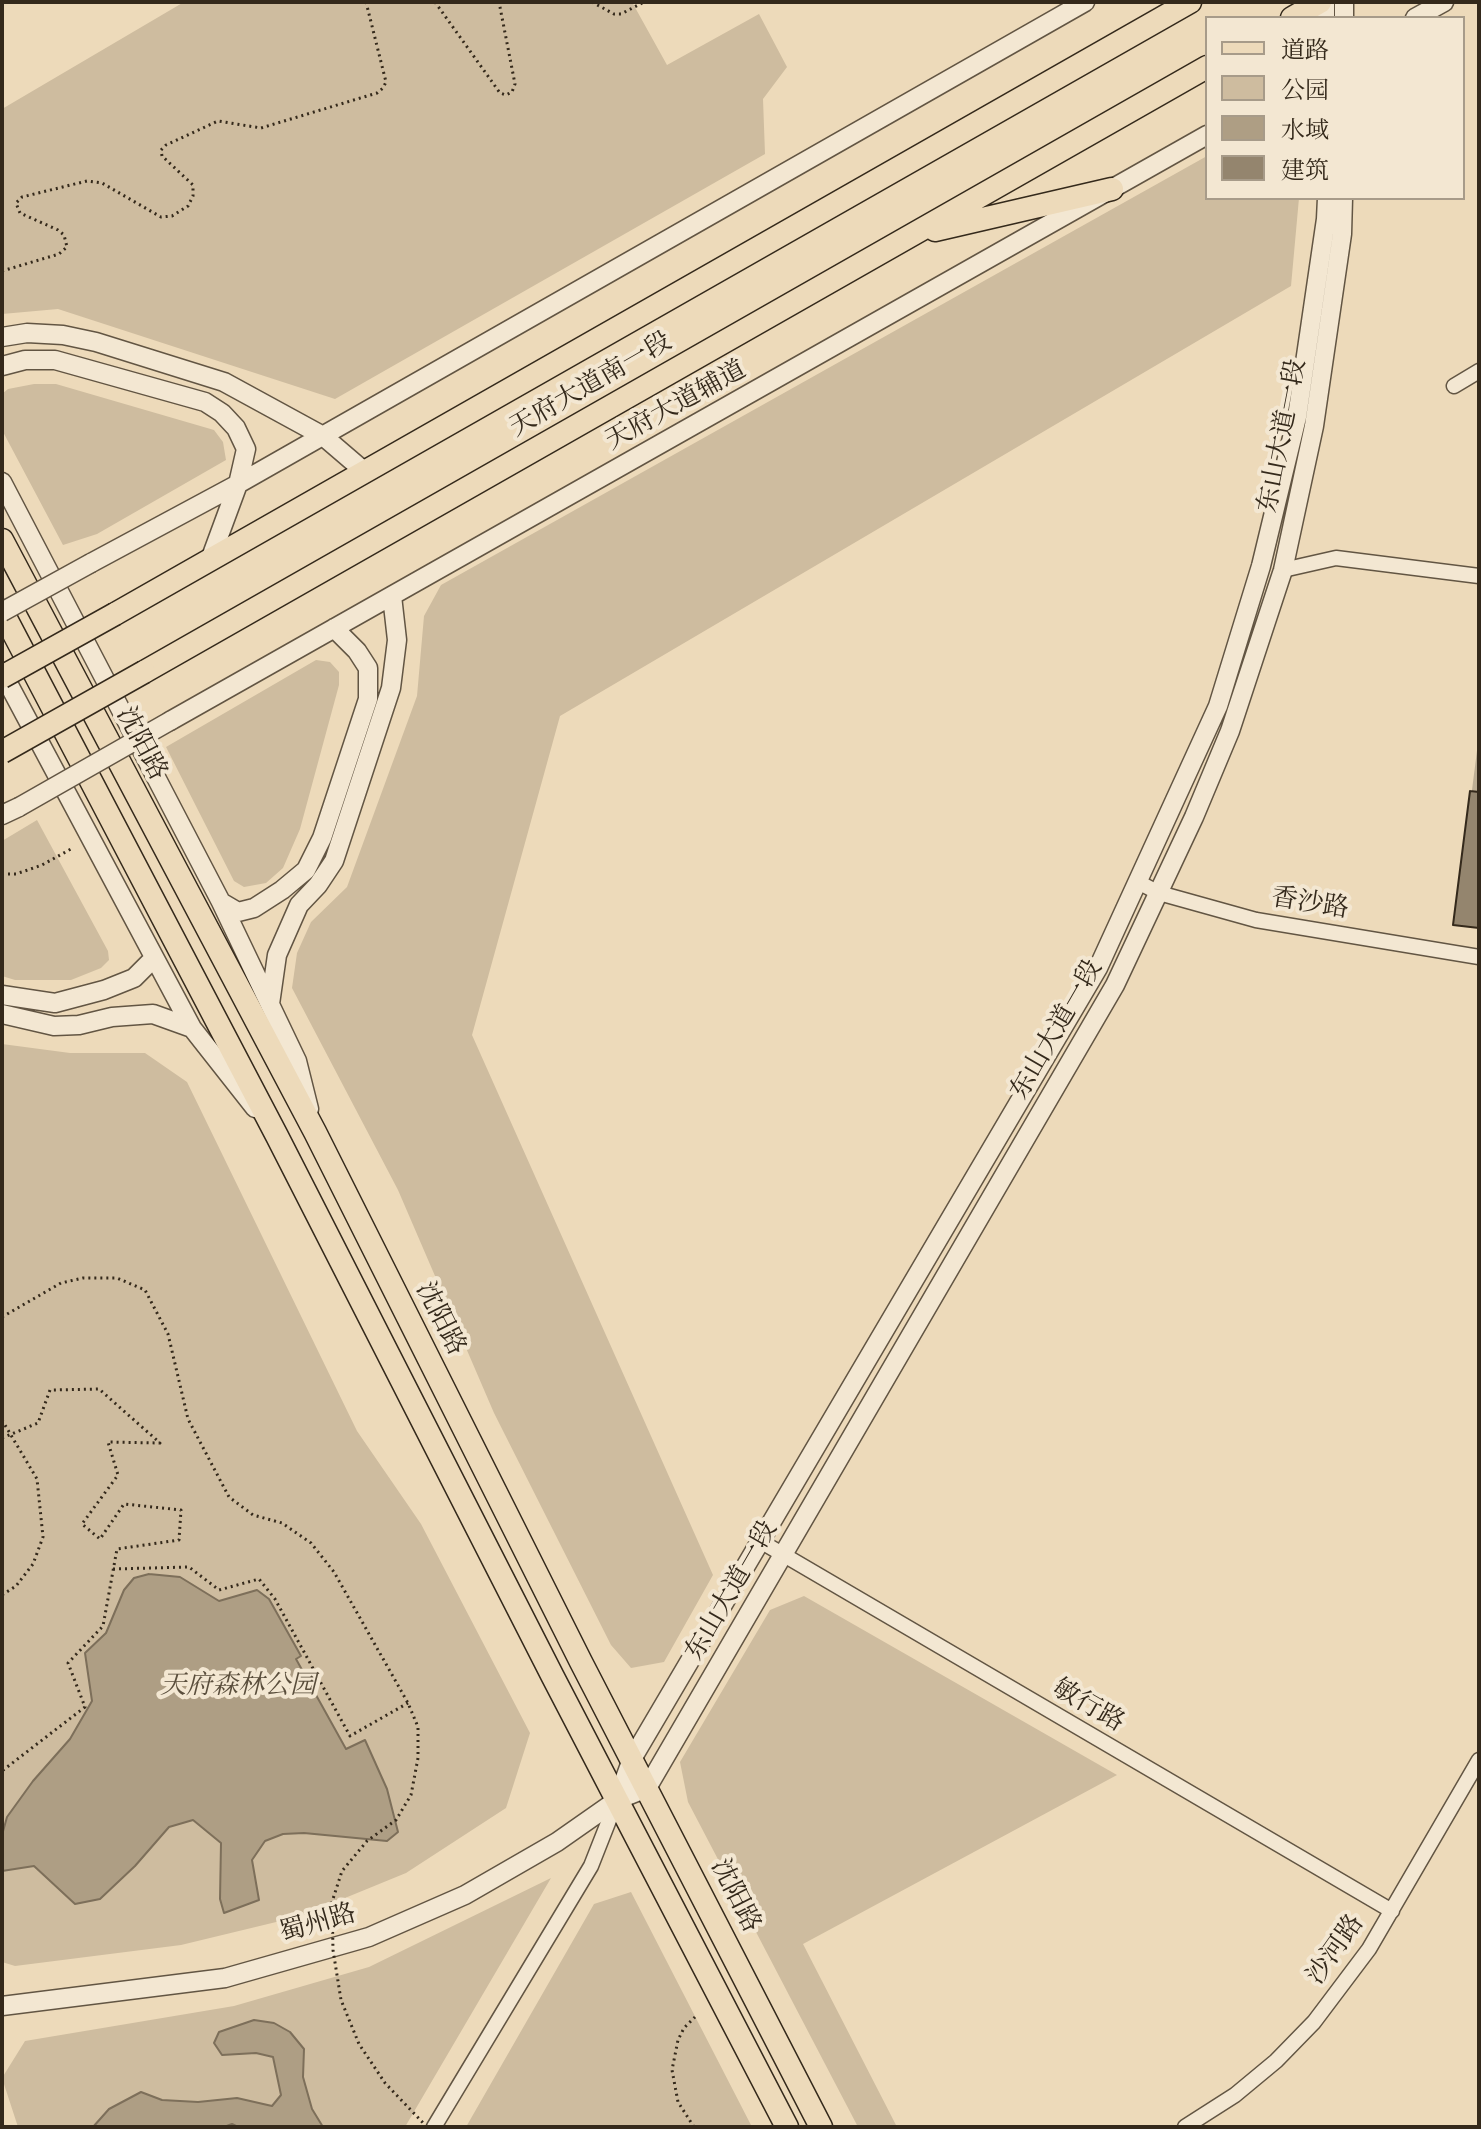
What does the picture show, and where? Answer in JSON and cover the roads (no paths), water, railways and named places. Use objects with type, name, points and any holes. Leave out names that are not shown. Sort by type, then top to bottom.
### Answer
[{"type":"main road","name":"天府大道南一段","points":[[2,675],[115,614],[1190,2]]},
{"type":"main road","points":[[1296,16],[1323,2]]},
{"type":"main road","name":"天府大道南一段","points":[[2,752],[1205,68]]},
{"type":"main road","points":[[911,235],[1112,189]]},
{"type":"main road","name":"沈阳路","points":[[2,540],[315,1132],[821,2127]]},
{"type":"main road","points":[[2,612],[277,1136],[787,2127]]},
{"type":"street","points":[[2,612],[238,484],[1085,2]]},
{"type":"street","points":[[1419,16],[1444,2]]},
{"type":"street","name":"天府大道辅道","points":[[10,811],[1205,136]]},
{"type":"street","name":"东山大道一段","points":[[434,2127],[591,1866],[632,1759],[1098,968],[1138,882],[1218,706],[1261,566],[1297,417],[1327,200]]},
{"type":"street","name":"东山大道一段","points":[[647,1788],[1115,985],[1230,731],[1283,570],[1314,426],[1342,234],[1343,200]]},
{"type":"street","points":[[2,337],[27,333],[63,335],[96,342],[224,382],[323,436],[365,472]]},
{"type":"street","points":[[2,366],[25,360],[55,360],[205,402],[222,413],[236,428],[246,449],[238,484],[210,560]]},
{"type":"street","points":[[1454,386],[1479,371]]},
{"type":"street","points":[[2,482],[221,902],[297,1061],[315,1132]]},
{"type":"street","points":[[1283,570],[1336,558],[1479,576]]},
{"type":"street","points":[[270,1004],[277,955],[299,905],[318,885],[334,861],[391,688],[397,640],[392,596]]},
{"type":"street","points":[[221,902],[238,912],[254,908],[306,870],[322,838],[368,699],[368,668],[357,651],[334,628]]},
{"type":"street","points":[[2,675],[192,1028],[277,1136]]},
{"type":"street","name":"香沙路","points":[[1138,882],[1159,893],[1256,920],[1479,957]]},
{"type":"street","points":[[2,995],[55,1003],[134,978],[153,959]]},
{"type":"street","points":[[2,1014],[54,1026],[153,1014],[192,1028]]},
{"type":"street","name":"敏行路","points":[[760,1541],[1392,1911]]},
{"type":"street","name":"沙河路","points":[[1185,2127],[1235,2095],[1276,2061],[1314,2022],[1369,1949],[1479,1760]]},
{"type":"street","points":[[617,1800],[647,1788]]},
{"type":"street","name":"蜀州路","points":[[2,2006],[225,1978],[369,1937],[465,1895],[557,1842],[617,1800]]},
{"type":"water","points":[[149,1574],[180,1577],[219,1601],[257,1590],[269,1599],[301,1656],[296,1659],[346,1749],[365,1740],[387,1789],[398,1832],[387,1841],[304,1833],[283,1834],[265,1841],[252,1860],[259,1900],[224,1913],[220,1899],[221,1843],[193,1820],[169,1827],[135,1866],[100,1899],[75,1904],[34,1866],[2,1871],[2,1835],[7,1817],[70,1739],[92,1701],[85,1653],[106,1633],[124,1590],[134,1578]]},
{"type":"water","points":[[254,2020],[274,2023],[290,2032],[304,2049],[303,2077],[312,2109],[323,2127],[238,2127],[232,2124],[224,2127],[93,2127],[109,2109],[141,2092],[162,2100],[198,2102],[237,2098],[272,2106],[281,2095],[273,2057],[256,2053],[222,2055],[214,2043],[219,2032]]},
{"type":"park label","name":"天府森林公园","points":[[238,1686]]}]
